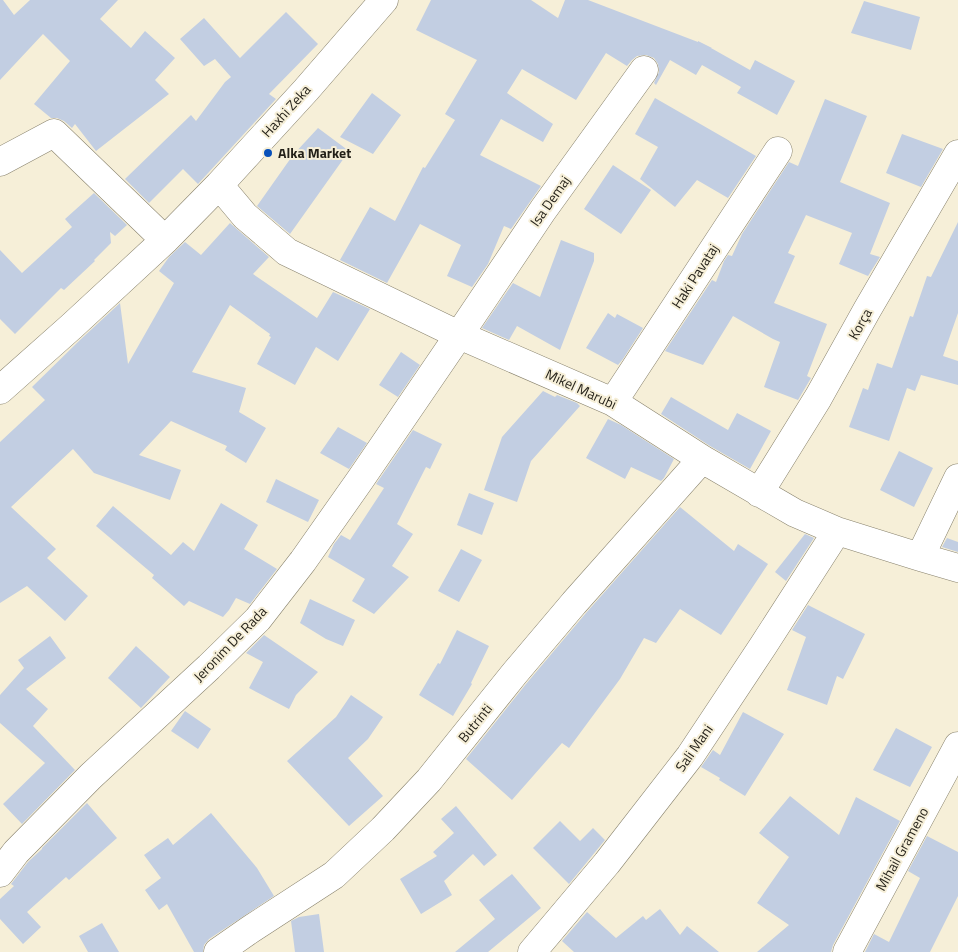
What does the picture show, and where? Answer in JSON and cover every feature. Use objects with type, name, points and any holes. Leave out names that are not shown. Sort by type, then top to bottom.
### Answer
[{"type":"street","name":"Haxhi Zeka","points":[[0,390],[165,240],[306,90],[384,0]]},
{"type":"street","name":"Isa Demaj","points":[[460,335],[544,210],[644,70]]},
{"type":"street","points":[[0,162],[54,133],[165,240]]},
{"type":"street","name":"Haki Pavataj","points":[[614,402],[778,151]]},
{"type":"street","name":"Korça","points":[[759,493],[818,398],[958,154]]},
{"type":"street","name":"Mikel Marubi","points":[[218,185],[245,216],[287,252],[460,335],[614,402],[702,459],[795,513],[837,531],[958,568]]},
{"type":"street","name":"Jeronim De Rada","points":[[0,873],[16,852],[91,776],[258,619],[314,544],[460,335]]},
{"type":"street","name":"Butrinti","points":[[218,952],[334,875],[383,829],[429,780],[568,610],[702,459]]},
{"type":"street","points":[[920,557],[958,478]]},
{"type":"street","name":"Sali Mani","points":[[532,952],[607,862],[690,756],[764,646],[837,531]]},
{"type":"street","name":"Mihail Grameno","points":[[847,952],[958,746]]},
{"type":"building","points":[[0,0],[3,0],[14,15],[30,0],[118,0],[100,19],[131,48],[145,31],[175,58],[155,80],[169,94],[96,151],[75,124],[72,128],[64,121],[51,118],[34,104],[70,61],[43,34],[0,80]]},
{"type":"building","points":[[431,0],[531,0],[558,18],[565,0],[588,0],[698,41],[750,70],[755,60],[795,81],[777,115],[737,93],[741,87],[702,65],[696,75],[670,60],[656,85],[654,83],[659,72],[658,64],[654,58],[646,55],[637,56],[627,66],[606,53],[576,100],[522,69],[507,93],[553,124],[543,142],[501,119],[480,155],[541,186],[511,229],[504,226],[488,264],[472,287],[447,276],[461,245],[420,224],[387,283],[340,260],[370,207],[395,221],[423,167],[425,168],[455,120],[445,114],[477,60],[416,30]]},
{"type":"building","points":[[864,1],[920,17],[911,50],[851,33]]},
{"type":"building","points":[[286,12],[318,44],[269,94],[276,99],[198,184],[183,169],[149,203],[125,179],[191,115],[196,121],[225,82],[231,77],[215,59],[204,66],[180,39],[204,18],[240,58]]},
{"type":"building","points":[[372,93],[401,115],[373,154],[340,137]]},
{"type":"building","points":[[655,98],[756,156],[728,198],[697,180],[675,207],[640,179],[658,147],[635,134]]},
{"type":"building","points":[[825,99],[867,116],[840,182],[890,203],[870,254],[880,257],[868,276],[839,264],[852,233],[806,215],[788,253],[795,256],[774,303],[827,324],[807,376],[811,378],[798,400],[764,387],[780,342],[733,316],[703,365],[665,351],[712,280],[716,282],[724,261],[728,255],[732,256],[742,234],[789,162],[798,166]]},
{"type":"building","points":[[318,128],[349,151],[290,234],[257,206],[293,155]]},
{"type":"building","points":[[902,134],[943,149],[921,187],[886,173]]},
{"type":"building","points":[[613,165],[651,190],[621,234],[584,209]]},
{"type":"building","points":[[94,193],[127,225],[115,236],[110,232],[111,243],[95,261],[64,290],[61,288],[15,334],[0,319],[0,250],[22,273],[72,227],[65,219]]},
{"type":"building","points":[[958,222],[958,313],[943,356],[958,361],[958,385],[921,375],[915,391],[907,388],[889,441],[849,427],[863,388],[868,390],[877,363],[892,368],[910,316],[913,317],[927,276],[931,277]]},
{"type":"building","points":[[230,223],[269,257],[253,274],[317,318],[333,292],[370,309],[338,361],[316,347],[295,385],[257,364],[271,337],[269,336],[270,334],[230,305],[192,372],[246,388],[239,412],[266,428],[246,463],[225,450],[227,446],[171,421],[139,455],[181,470],[170,500],[94,473],[73,449],[11,507],[56,549],[47,558],[88,596],[65,621],[27,586],[0,603],[0,442],[45,400],[32,387],[120,303],[128,364],[174,283],[159,271],[169,257],[185,242],[201,255]]},
{"type":"building","points":[[561,240],[594,253],[594,261],[560,350],[517,326],[509,340],[482,328],[513,283],[540,297]]},
{"type":"building","points":[[608,313],[615,318],[617,314],[643,328],[618,365],[586,348]]},
{"type":"building","points":[[401,352],[420,365],[398,397],[379,385]]},
{"type":"building","points":[[543,391],[555,397],[557,395],[577,403],[580,406],[531,461],[517,502],[484,490],[502,437]]},
{"type":"building","points":[[671,397],[728,430],[737,413],[771,431],[750,469],[661,414]]},
{"type":"building","points":[[608,419],[621,425],[674,459],[661,481],[631,467],[625,479],[586,458]]},
{"type":"building","points":[[338,427],[367,443],[349,469],[320,453]]},
{"type":"building","points":[[413,430],[442,444],[430,469],[426,467],[397,524],[413,534],[392,566],[409,577],[374,614],[352,601],[365,579],[328,557],[341,535],[350,540],[384,488],[376,484]]},
{"type":"building","points":[[899,451],[933,468],[914,507],[880,490]]},
{"type":"building","points":[[276,479],[319,500],[308,522],[266,502]]},
{"type":"building","points":[[469,493],[494,503],[482,535],[457,525]]},
{"type":"building","points":[[221,503],[258,525],[244,549],[277,569],[250,604],[236,598],[223,617],[189,601],[184,606],[152,578],[154,575],[96,526],[113,506],[171,555],[183,542],[194,551]]},
{"type":"building","points":[[680,507],[734,551],[738,544],[768,564],[721,635],[680,609],[656,643],[644,638],[620,679],[569,748],[562,743],[512,800],[466,759],[586,613]]},
{"type":"building","points":[[805,534],[814,538],[786,581],[775,572]]},
{"type":"building","points":[[947,538],[958,542],[958,552],[942,547]]},
{"type":"building","points":[[461,549],[482,560],[459,602],[438,591]]},
{"type":"building","points":[[310,599],[355,620],[343,646],[326,639],[300,623]]},
{"type":"building","points":[[808,605],[865,634],[843,679],[837,676],[827,705],[787,690],[806,637],[792,630]]},
{"type":"building","points":[[457,630],[489,646],[472,684],[453,716],[419,695],[438,663],[440,664]]},
{"type":"building","points":[[264,635],[318,672],[296,695],[289,709],[249,688],[263,662],[246,653]]},
{"type":"building","points":[[50,636],[66,658],[26,689],[48,709],[33,726],[75,770],[22,824],[3,804],[45,763],[0,723],[0,695],[24,668],[18,660]]},
{"type":"building","points":[[136,646],[170,677],[141,708],[108,678]]},
{"type":"building","points":[[351,695],[383,717],[368,739],[348,758],[383,796],[349,826],[287,761],[336,717]]},
{"type":"building","points":[[185,711],[211,729],[198,749],[171,731]]},
{"type":"building","points":[[743,712],[784,734],[745,796],[701,767],[713,750],[720,755]]},
{"type":"building","points":[[896,728],[932,747],[910,787],[873,770]]},
{"type":"building","points":[[790,796],[839,835],[856,797],[900,821],[831,952],[757,952],[789,925],[757,903],[789,857],[759,833]]},
{"type":"building","points":[[87,803],[117,838],[69,880],[66,877],[27,912],[41,927],[23,944],[0,919],[0,899],[14,886],[11,884],[28,862]]},
{"type":"building","points":[[456,806],[497,855],[484,866],[473,854],[444,881],[452,895],[421,914],[400,879],[437,856],[433,852],[454,833],[441,819]]},
{"type":"building","points":[[211,813],[257,868],[274,896],[209,939],[204,945],[203,952],[194,952],[167,904],[159,910],[145,890],[161,878],[144,855],[168,838],[173,845]]},
{"type":"building","points":[[560,821],[580,841],[593,828],[605,840],[569,884],[533,848]]},
{"type":"building","points":[[927,836],[958,852],[958,896],[930,952],[865,952],[874,934],[889,942],[920,878],[908,871]]},
{"type":"building","points":[[512,874],[541,908],[488,952],[455,952],[495,919],[479,900]]},
{"type":"building","points":[[660,909],[680,935],[687,926],[719,952],[574,952],[562,941],[587,912],[616,938],[643,916],[646,920]]},
{"type":"building","points":[[319,914],[324,952],[295,952],[291,921],[299,917]]},
{"type":"building","points":[[102,923],[119,952],[88,952],[79,936]]},
{"type":"place","name":"Alka Market","points":[[268,153]]}]
